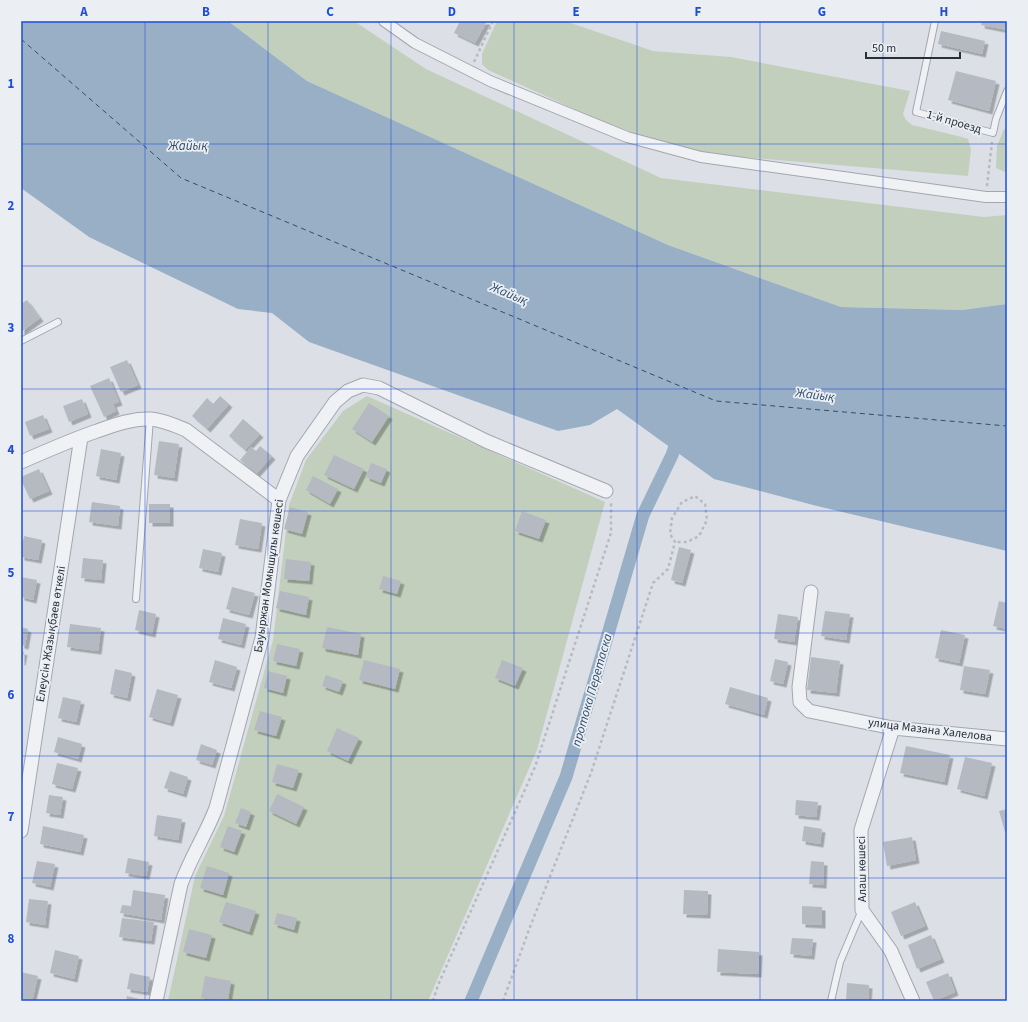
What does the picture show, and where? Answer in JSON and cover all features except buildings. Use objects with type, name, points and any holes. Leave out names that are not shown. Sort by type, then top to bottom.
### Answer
[{"type":"street","points":[[384,21],[415,43],[490,81],[627,137],[701,157],[986,197],[1007,197]]},
{"type":"street","name":"Бауыржан Момышұлы көшесі","points":[[156,1001],[182,884],[186,872],[216,808],[262,638],[279,500],[297,456],[335,402],[348,391],[363,385],[379,388],[486,441],[606,491]]},
{"type":"street","points":[[21,462],[115,424],[150,419],[169,423],[186,430],[279,500]]},
{"type":"street","name":"Елеусін Жазықбаев өткелі","points":[[21,831],[80,437]]},
{"type":"street","name":"улица Мазана Халелова","points":[[811,592],[799,687],[800,702],[809,711],[894,728],[1007,739]]},
{"type":"street","name":"Алаш көшесі","points":[[894,728],[861,830],[862,910],[891,952],[912,1001]]},
{"type":"lane","name":"1-й проезд","points":[[935,21],[916,112],[992,133],[1007,91]]},
{"type":"lane","points":[[21,341],[58,322]]},
{"type":"lane","points":[[136,600],[150,419]]},
{"type":"lane","points":[[831,1001],[840,962],[862,910]]},
{"type":"path","points":[[470,71],[493,21]]},
{"type":"path","points":[[986,197],[992,133]]},
{"type":"path","points":[[433,1001],[438,985],[535,766],[611,533],[611,504],[606,491]]},
{"type":"path","points":[[503,1001],[530,927],[591,773],[653,583],[668,568],[675,542],[670,534],[672,518],[682,502],[695,496],[705,504],[707,520],[700,536],[687,542],[675,542]]},
{"type":"green space","points":[[228,21],[354,21],[426,69],[661,178],[984,217],[1007,215],[1007,304],[962,310],[841,307],[668,245],[307,81]]},
{"type":"green space","points":[[497,21],[565,21],[653,51],[731,57],[910,91],[903,114],[906,120],[912,125],[968,139],[971,150],[968,176],[695,153],[648,138],[603,122],[488,70],[482,64],[482,54]]},
{"type":"green space","points":[[1004,129],[1007,129],[1007,173],[996,168],[997,146]]},
{"type":"green space","points":[[367,396],[605,502],[537,750],[428,1001],[168,1001],[195,876],[224,816],[273,640],[289,505],[306,460],[343,411]]},
{"type":"water","name":"Жайық","points":[[21,21],[228,21],[307,81],[668,245],[841,307],[962,310],[1007,304],[1007,551],[817,506],[714,479],[617,409],[590,425],[558,431],[309,342],[272,313],[238,309],[89,237],[21,188]]},
{"type":"waterway","name":"протока Перетаска","points":[[471,1001],[566,777],[643,515],[672,455],[680,433]]},
{"type":"ferry route","points":[[21,39],[181,178],[716,401],[1007,426]]}]
